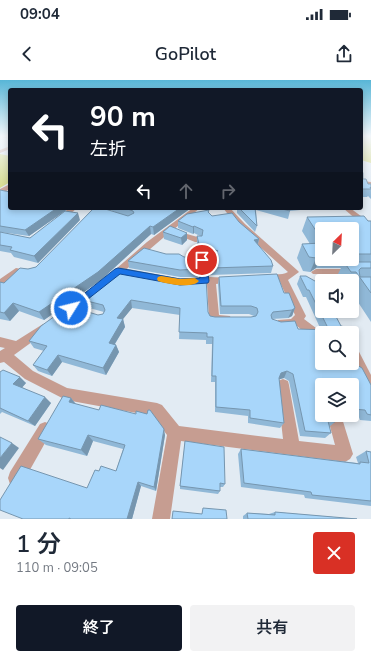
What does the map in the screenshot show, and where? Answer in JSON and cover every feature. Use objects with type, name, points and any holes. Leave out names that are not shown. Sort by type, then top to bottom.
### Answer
[{"type":"street","points":[[49,227],[71,210]]},
{"type":"street","points":[[194,210],[102,285],[71,308],[18,346],[2,352],[29,375],[60,405],[157,410],[175,433],[345,454],[336,422]]},
{"type":"street","points":[[228,210],[242,226],[294,272],[305,278]]},
{"type":"street","points":[[349,210],[360,219]]},
{"type":"street","points":[[169,230],[198,240]]},
{"type":"street","points":[[184,260],[202,260],[208,280],[214,319],[235,319]]},
{"type":"street","points":[[0,284],[16,271],[36,272]]},
{"type":"street","points":[[118,271],[129,274]]},
{"type":"street","points":[[257,278],[287,277],[294,272]]},
{"type":"street","points":[[318,274],[316,272],[371,272]]},
{"type":"street","points":[[274,323],[294,323],[300,316],[282,277]]},
{"type":"street","points":[[186,282],[237,279]]},
{"type":"street","points":[[71,308],[86,312]]},
{"type":"street","points":[[297,320],[312,331]]},
{"type":"street","points":[[359,364],[371,388]]},
{"type":"street","points":[[283,385],[292,447]]},
{"type":"street","points":[[8,492],[60,405]]},
{"type":"street","points":[[161,519],[175,433]]},
{"type":"green space","points":[[0,156],[8,156],[8,183],[0,188]]},
{"type":"green space","points":[[363,156],[371,156],[371,163],[363,161]]},
{"type":"building","points":[[363,179],[366,179],[368,184],[371,184],[371,189],[363,189]]},
{"type":"building","points":[[0,190],[8,192],[8,210],[54,210],[25,230],[0,226]]},
{"type":"building","points":[[92,210],[108,210],[128,216],[134,213],[130,210],[177,210],[153,227],[150,226],[98,272],[39,312],[13,303],[4,313],[0,312],[0,282],[4,283],[20,268],[28,269],[36,267]]},
{"type":"building","points":[[209,210],[208,212],[212,216],[232,213],[239,222],[259,239],[254,240],[271,260],[273,266],[211,268],[207,251],[218,251],[199,244],[197,236],[202,236],[203,230],[178,221],[187,214]]},
{"type":"building","points":[[241,210],[255,210],[257,226]]},
{"type":"building","points":[[65,211],[78,213],[34,256],[10,250],[12,247],[0,245],[0,232],[30,238]]},
{"type":"building","points":[[364,216],[368,221],[371,221],[371,254],[359,254],[359,222],[315,222],[315,229],[307,217]]},
{"type":"building","points":[[170,226],[187,233],[181,238],[163,232]]},
{"type":"building","points":[[315,243],[315,258],[309,257],[302,244]]},
{"type":"building","points":[[144,248],[166,254],[179,254],[184,257],[197,257],[199,269],[180,270],[128,261]]},
{"type":"building","points":[[359,262],[371,262],[371,268],[361,268],[359,270],[360,277],[371,277],[371,293],[359,276],[359,274],[356,272],[351,272],[347,266],[359,266]]},
{"type":"building","points":[[120,268],[180,279],[206,278],[208,312],[210,316],[251,317],[256,316],[258,312],[257,308],[251,306],[221,306],[219,277],[277,274],[284,293],[289,293],[295,308],[292,310],[273,312],[271,315],[272,319],[281,322],[295,321],[298,329],[315,330],[315,370],[359,370],[359,366],[362,368],[371,385],[371,415],[367,414],[365,410],[359,410],[359,378],[315,378],[315,422],[328,422],[331,433],[305,431],[293,374],[287,371],[281,373],[279,378],[284,423],[250,418],[250,410],[216,407],[216,376],[212,376],[213,337],[207,337],[207,333],[179,332],[180,308],[131,300],[117,318],[123,319],[109,343],[116,345],[103,368],[58,355],[47,370],[33,365],[47,346],[29,341],[41,326],[69,306],[98,315],[103,314],[105,310],[103,305],[79,299]]},
{"type":"building","points":[[300,276],[306,276],[315,281],[315,302]]},
{"type":"building","points":[[323,318],[337,318],[341,326],[327,326]]},
{"type":"building","points":[[3,370],[20,377],[13,384],[45,397],[28,421],[0,408],[0,372]]},
{"type":"building","points":[[63,396],[71,398],[69,402],[99,410],[101,405],[136,414],[136,411],[147,414],[148,410],[150,410],[164,429],[154,487],[138,482],[127,519],[23,519],[0,510],[0,500],[21,466],[87,488],[95,470],[99,471],[101,466],[116,471],[125,445],[88,435],[81,450],[38,439]]},
{"type":"building","points":[[0,437],[12,443],[0,458]]},
{"type":"building","points":[[185,441],[224,447],[225,484],[220,483],[220,491],[180,486]]},
{"type":"building","points":[[241,449],[360,464],[360,462],[369,463],[366,451],[371,452],[371,501],[312,495],[311,492],[244,483]]},
{"type":"building","points":[[203,508],[226,510],[227,519],[172,519],[173,511],[202,514]]},
{"type":"building","points":[[275,512],[357,519],[248,519],[247,513],[275,515]]},
{"type":"slow traffic","points":[[161,279],[180,282],[195,281]]},
{"type":"route","points":[[71,308],[105,283],[118,271],[180,282],[205,281],[202,260]]}]
